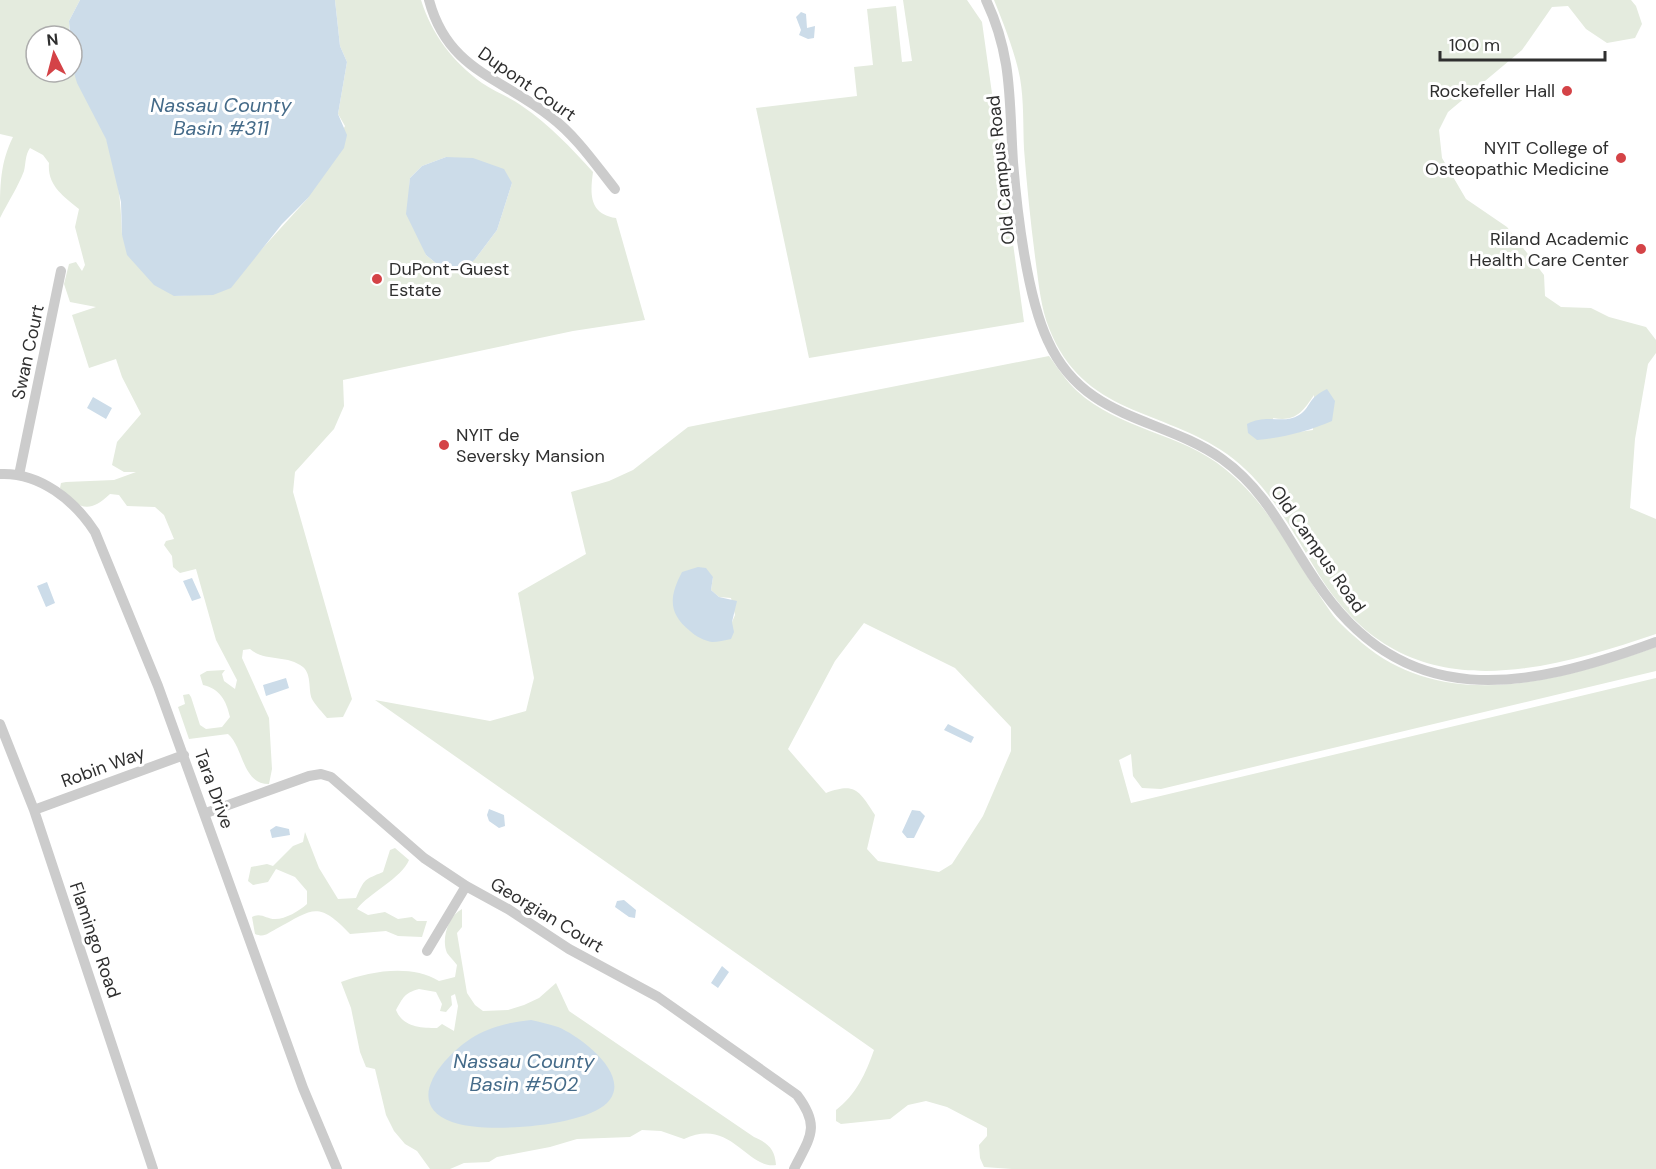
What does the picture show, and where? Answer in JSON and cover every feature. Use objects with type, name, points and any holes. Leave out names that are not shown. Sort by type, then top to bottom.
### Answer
[{"type":"street","name":"Dupont Court","points":[[429,0],[435,22],[458,54],[486,77],[552,117],[581,145],[615,189]]},
{"type":"street","name":"Old Campus Road","points":[[986,0],[1006,53],[1013,163],[1022,234],[1037,311],[1048,343],[1081,386],[1102,404],[1130,418],[1203,447],[1244,477],[1276,515],[1336,611],[1354,629],[1394,659],[1451,678],[1480,681],[1559,672],[1602,661],[1656,642]]},
{"type":"street","name":"Swan Court","points":[[19,475],[61,271]]},
{"type":"street","name":"Tara Drive","points":[[0,474],[19,475],[57,492],[84,515],[95,532],[184,755],[303,1089],[337,1169]]},
{"type":"street","name":"Flamingo Road","points":[[0,724],[34,810],[153,1169]]},
{"type":"street","name":"Robin Way","points":[[34,810],[184,755]]},
{"type":"street","name":"Georgian Court","points":[[206,813],[309,776],[331,777],[346,788],[399,839],[466,886],[508,909],[569,949],[658,997],[797,1095],[806,1107],[812,1128],[807,1148],[794,1169]]},
{"type":"street","points":[[427,951],[466,886]]},
{"type":"shaded area","points":[[0,0],[80,0],[69,24],[24,24],[24,84],[79,84],[110,149],[118,186],[122,235],[175,296],[190,295],[260,251],[308,198],[345,126],[338,114],[347,62],[340,46],[335,0],[421,0],[437,36],[453,57],[482,83],[522,106],[560,137],[593,172],[592,195],[596,207],[607,216],[616,218],[645,320],[573,331],[343,380],[344,406],[334,429],[295,472],[293,492],[352,699],[343,717],[327,718],[312,699],[308,674],[303,667],[297,663],[256,653],[250,649],[243,650],[242,658],[269,718],[272,769],[269,784],[253,778],[248,772],[228,734],[189,739],[178,707],[185,704],[183,695],[189,694],[191,697],[200,725],[206,729],[222,727],[230,717],[226,705],[218,692],[203,685],[200,675],[207,671],[225,670],[222,674],[224,681],[235,689],[237,680],[216,640],[196,569],[180,573],[173,567],[172,556],[164,545],[166,541],[174,539],[164,515],[155,507],[127,506],[119,495],[110,494],[95,505],[84,506],[72,500],[60,488],[61,483],[114,480],[136,472],[124,472],[112,465],[117,442],[141,414],[122,377],[116,359],[89,368],[72,315],[96,307],[70,302],[64,284],[69,264],[76,262],[82,271],[85,265],[75,227],[79,209],[53,184],[49,163],[43,155],[30,148],[22,177],[0,218],[5,156],[13,137],[0,134]],"holes":[[[446,157],[512,183],[497,230],[476,258],[442,268],[426,255],[409,194],[410,178],[422,166]]]},
{"type":"shaded area","points":[[903,0],[967,0],[982,22],[1024,322],[809,358],[756,108],[857,96],[854,67],[873,65],[867,9],[896,6],[902,62],[912,61]]},
{"type":"shaded area","points":[[994,0],[1631,0],[1636,6],[1642,24],[1635,38],[1607,43],[1586,29],[1568,6],[1552,7],[1522,50],[1448,112],[1439,130],[1442,158],[1466,199],[1507,227],[1544,275],[1545,296],[1561,307],[1591,308],[1609,317],[1646,327],[1656,340],[1656,353],[1648,364],[1635,439],[1630,508],[1656,519],[1656,634],[1562,662],[1516,669],[1471,671],[1429,663],[1389,646],[1352,617],[1319,575],[1268,494],[1242,466],[1202,439],[1126,407],[1103,394],[1082,378],[1064,357],[1049,328],[1042,305],[1028,193],[1020,78],[1012,48]],"holes":[[[1314,395],[1313,430],[1276,435],[1273,418],[1287,419],[1297,415]]]},
{"type":"shaded area","points":[[1049,356],[1073,387],[1094,404],[1112,415],[1190,447],[1225,469],[1242,484],[1270,518],[1333,615],[1362,643],[1395,665],[1431,679],[1468,685],[1506,684],[1545,679],[1583,670],[1656,647],[1656,671],[1161,789],[1142,788],[1133,776],[1131,754],[1119,760],[1131,803],[1656,678],[1656,1169],[1012,1169],[984,1167],[980,1158],[979,1145],[987,1136],[987,1128],[947,1107],[926,1101],[908,1105],[890,1119],[841,1124],[836,1121],[836,1110],[860,1083],[874,1050],[375,700],[490,721],[526,711],[534,678],[518,593],[586,554],[571,492],[609,481],[633,470],[688,427]],"holes":[[[682,572],[713,577],[711,590],[719,597],[731,598],[735,615],[732,622]],[[864,623],[955,668],[1011,727],[1011,751],[983,816],[952,864],[939,872],[878,861],[867,849],[875,815],[865,800],[856,791],[850,789],[844,788],[826,793],[788,749],[835,661]]]},
{"type":"shaded area","points":[[305,832],[319,868],[338,899],[356,898],[366,880],[383,872],[390,850],[395,848],[409,860],[400,873],[357,909],[368,915],[385,912],[398,919],[412,917],[417,921],[427,921],[422,937],[398,936],[386,931],[350,934],[330,916],[315,911],[266,935],[255,934],[252,917],[261,915],[272,919],[284,918],[307,904],[307,891],[295,877],[276,869],[268,882],[253,885],[248,881],[251,867],[267,864],[273,866],[293,846],[303,842]]},
{"type":"shaded area","points":[[462,909],[462,927],[457,933],[467,993],[475,1005],[483,1011],[508,1010],[539,998],[556,983],[569,1011],[767,1144],[774,1155],[776,1165],[756,1160],[736,1145],[714,1134],[700,1134],[684,1139],[661,1131],[642,1130],[630,1137],[577,1139],[550,1147],[497,1157],[489,1162],[464,1163],[450,1169],[430,1169],[417,1151],[405,1144],[394,1131],[386,1115],[375,1069],[366,1067],[360,1052],[351,1008],[341,982],[378,972],[391,971],[416,972],[439,981],[455,977],[457,965],[447,953],[445,935],[457,912]],"holes":[[[419,989],[436,992],[442,1004],[440,1011],[446,1012],[452,1005],[451,996],[455,994],[458,1006],[454,1031],[442,1024],[437,1028],[424,1028],[408,1023],[399,1016],[396,1010],[402,999],[410,992]]]},
{"type":"water","name":"Nassau County Basin #311","points":[[80,0],[335,0],[340,46],[347,62],[338,114],[347,135],[344,148],[308,198],[282,224],[231,288],[213,295],[174,296],[154,285],[127,255],[122,235],[121,202],[106,139],[78,84],[84,84],[84,24],[69,24]]},
{"type":"water","points":[[801,12],[806,14],[807,28],[815,26],[814,38],[808,39],[799,35],[801,30],[796,17]]},
{"type":"water","points":[[446,157],[473,158],[504,169],[512,183],[497,230],[469,265],[457,268],[442,268],[426,255],[406,214],[410,178],[422,166]]},
{"type":"water","points":[[1327,389],[1335,401],[1332,421],[1295,434],[1266,439],[1257,440],[1248,433],[1247,424],[1255,421],[1287,419],[1299,415],[1316,396]]},
{"type":"water","points":[[93,397],[112,408],[106,419],[87,408]]},
{"type":"water","points":[[698,567],[706,568],[713,577],[711,590],[719,597],[737,601],[732,622],[734,632],[731,639],[706,641],[692,633],[674,611],[673,597],[682,572]]},
{"type":"water","points":[[192,578],[201,598],[192,601],[183,581]]},
{"type":"water","points":[[47,582],[55,603],[46,607],[37,586]]},
{"type":"water","points":[[286,678],[289,688],[266,696],[263,685]]},
{"type":"water","points":[[948,724],[974,737],[971,743],[944,730]]},
{"type":"water","points":[[489,809],[504,815],[505,826],[499,828],[489,821],[487,815]]},
{"type":"water","points":[[912,810],[920,811],[925,816],[914,838],[907,838],[902,832]]},
{"type":"water","points":[[276,826],[289,829],[290,835],[272,838],[270,830]]},
{"type":"water","points":[[624,900],[636,910],[635,918],[629,917],[615,907],[617,901]]},
{"type":"water","points":[[722,966],[729,972],[718,988],[711,983]]},
{"type":"water","name":"Nassau County Basin #502","points":[[531,1020],[568,1032],[601,1058],[614,1081],[614,1092],[607,1103],[577,1118],[556,1123],[508,1128],[467,1126],[452,1122],[437,1114],[430,1103],[429,1091],[433,1078],[452,1054],[475,1036],[488,1030],[509,1023]]},
{"type":"place","name":"Rockefeller Hall","points":[[1567,91]]},
{"type":"place","name":"NYIT College of Osteopathic Medicine","points":[[1621,158]]},
{"type":"place","name":"Riland Academic Health Care Center","points":[[1641,249]]},
{"type":"place","name":"DuPont-Guest Estate","points":[[377,279]]},
{"type":"place","name":"NYIT de Seversky Mansion","points":[[444,445]]}]
